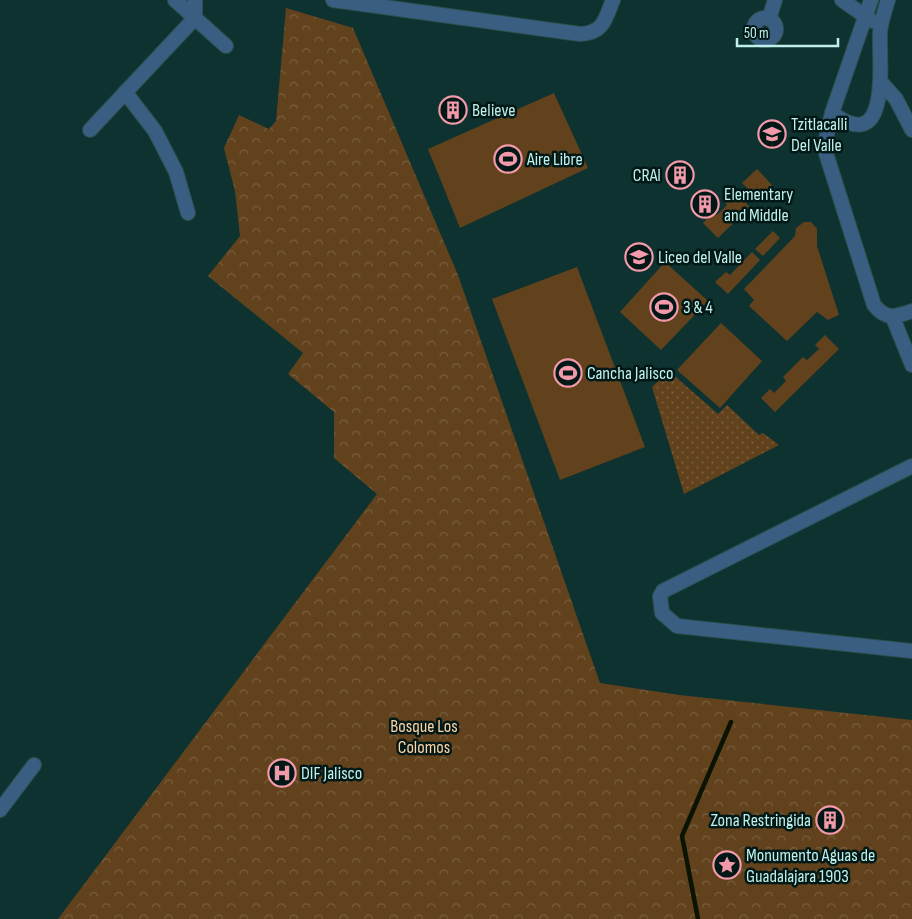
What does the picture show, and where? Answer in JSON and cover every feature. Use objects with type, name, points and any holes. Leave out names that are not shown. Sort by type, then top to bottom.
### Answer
[{"type":"street","points":[[175,0],[226,46]]},
{"type":"street","points":[[90,130],[196,18],[195,0]]},
{"type":"street","points":[[333,0],[580,34],[592,33],[602,26],[613,0]]},
{"type":"street","points":[[769,19],[775,0]]},
{"type":"street","points":[[842,0],[868,10]]},
{"type":"street","points":[[854,0],[882,22]]},
{"type":"street","points":[[832,113],[844,122],[856,125],[867,122],[876,111],[881,82],[882,22],[888,0]]},
{"type":"street","points":[[868,10],[832,113],[824,147],[874,305],[880,313],[894,318],[912,311]]},
{"type":"street","points":[[881,82],[896,99],[912,130]]},
{"type":"street","points":[[125,92],[155,131],[176,172],[188,213]]},
{"type":"street","points":[[894,318],[912,365]]},
{"type":"street","points":[[912,466],[664,590],[660,596],[662,612],[677,626],[912,651]]},
{"type":"street","points":[[0,810],[34,765]]},
{"type":"green space","name":"Bosque Los Colomos","points":[[286,8],[353,28],[458,275],[600,683],[679,695],[912,720],[912,919],[58,919],[377,494],[334,458],[334,412],[288,374],[303,353],[208,276],[240,236],[235,191],[224,148],[239,115],[269,129],[276,121]]},
{"type":"green space","name":"Aire Libre","points":[[554,93],[588,168],[460,228],[428,149]]},
{"type":"green space","points":[[757,169],[772,185],[758,199],[742,183]]},
{"type":"green space","points":[[734,191],[750,207],[718,238],[703,223],[713,212],[717,215],[727,205],[724,201]]},
{"type":"green space","points":[[804,222],[811,222],[817,229],[817,246],[839,315],[828,320],[817,312],[787,341],[749,306],[754,300],[744,289],[795,236],[796,228]]},
{"type":"green space","points":[[773,231],[780,238],[763,256],[755,249]]},
{"type":"green space","points":[[752,252],[760,260],[728,294],[715,282],[726,272],[730,275]]},
{"type":"green space","name":"3 & 4","points":[[665,262],[708,301],[661,350],[620,312]]},
{"type":"green space","name":"Cancha Jalisco","points":[[577,267],[645,447],[560,480],[492,299]]},
{"type":"green space","points":[[721,323],[762,361],[720,408],[677,370]]},
{"type":"green space","points":[[825,335],[839,349],[775,412],[761,398],[770,389],[774,393],[786,381],[783,377],[803,357],[807,360],[819,349],[815,345]]},
{"type":"green space","points":[[669,371],[718,414],[727,405],[759,435],[763,433],[779,445],[684,494],[652,387]]},
{"type":"waterway","points":[[698,919],[682,836],[731,722]]},
{"type":"place","name":"Believe","points":[[453,110]]},
{"type":"place","name":"Tzitlacalli Del Valle","points":[[772,134]]},
{"type":"place","name":"Aire Libre","points":[[508,159]]},
{"type":"place","name":"CRAI","points":[[680,175]]},
{"type":"place","name":"Elementary and Middle","points":[[705,204]]},
{"type":"place","name":"Liceo del Valle","points":[[639,257]]},
{"type":"place","name":"3 & 4","points":[[664,307]]},
{"type":"place","name":"Cancha Jalisco","points":[[568,373]]},
{"type":"place","name":"DIF Jalisco","points":[[282,773]]},
{"type":"place","name":"Zona Restringida","points":[[830,820]]},
{"type":"place","name":"Monumento Aguas de Guadalajara 1903","points":[[727,865]]}]
